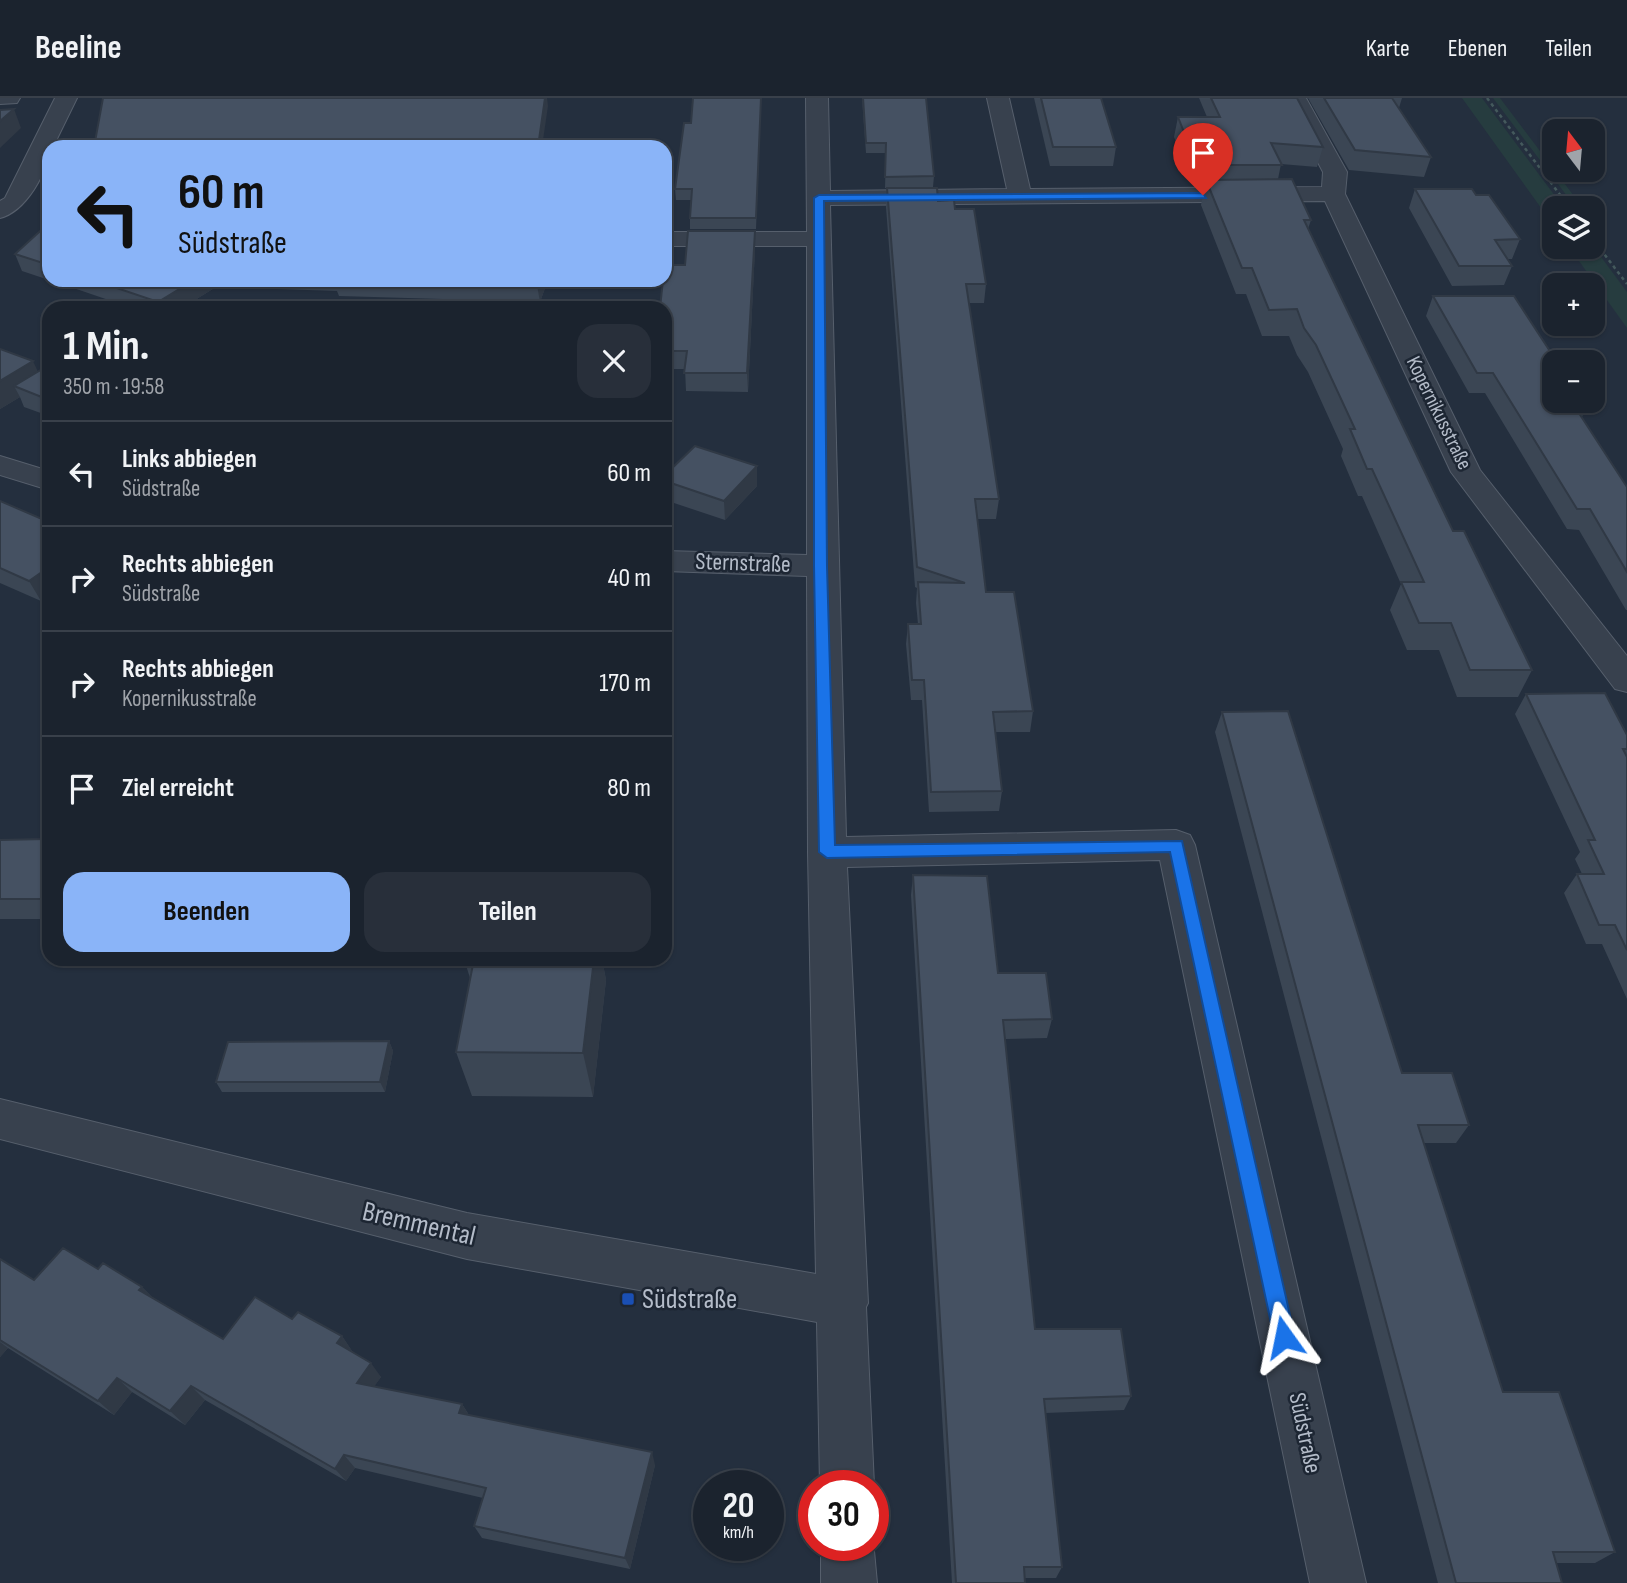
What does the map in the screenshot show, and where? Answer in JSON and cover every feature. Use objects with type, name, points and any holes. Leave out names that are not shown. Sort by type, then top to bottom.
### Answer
[{"type":"street","points":[[0,98],[9,98]]},
{"type":"street","points":[[47,140],[66,98]]},
{"type":"street","points":[[817,98],[821,566],[827,852],[847,1470]]},
{"type":"street","points":[[999,98],[1020,197]]},
{"type":"street","name":"Kopernikusstraße","points":[[1295,98],[1335,172],[1333,194],[1466,472],[1627,680]]},
{"type":"street","points":[[18,206],[42,152]]},
{"type":"street","points":[[819,198],[1333,194]]},
{"type":"street","points":[[672,239],[820,239]]},
{"type":"street","points":[[0,465],[42,479]]},
{"type":"street","name":"Sternstraße","points":[[672,561],[821,566]]},
{"type":"street","name":"Südstraße","points":[[827,852],[1176,845],[1338,1583]]},
{"type":"street","name":"Bremmental","points":[[0,1119],[467,1237],[843,1303]]},
{"type":"street","points":[[848,1561],[849,1583]]},
{"type":"path","points":[[1487,98],[1561,196]]},
{"type":"path","points":[[1605,255],[1627,284]]},
{"type":"green space","points":[[1462,98],[1482,98],[1555,196],[1542,196],[1542,209]]},
{"type":"green space","points":[[1493,98],[1500,98],[1542,154],[1542,163]]},
{"type":"green space","points":[[1556,182],[1563,182],[1574,196],[1567,196]]},
{"type":"green space","points":[[1578,259],[1603,259],[1627,292],[1627,328],[1605,297],[1605,273],[1588,273]]},
{"type":"building","points":[[103,98],[545,98],[539,140],[95,140]]},
{"type":"building","points":[[693,98],[761,98],[756,218],[690,218],[692,189],[675,189],[684,123],[691,123]]},
{"type":"building","points":[[863,98],[926,98],[934,176],[885,177],[886,143],[866,143]]},
{"type":"building","points":[[1041,98],[1101,98],[1116,147],[1053,147]]},
{"type":"building","points":[[1211,98],[1297,98],[1323,147],[1271,143],[1282,165],[1197,165],[1178,117],[1220,117]]},
{"type":"building","points":[[1324,98],[1392,98],[1431,157],[1355,150]]},
{"type":"building","points":[[14,109],[0,121],[0,110]]},
{"type":"building","points":[[1292,179],[1311,220],[1304,220],[1453,531],[1464,531],[1532,670],[1470,670],[1451,623],[1419,623],[1401,582],[1424,582],[1372,469],[1367,469],[1350,429],[1355,429],[1316,345],[1304,328],[1297,309],[1269,310],[1252,268],[1242,268],[1206,180]]},
{"type":"building","points":[[887,188],[937,188],[938,201],[954,200],[955,209],[974,209],[986,284],[966,284],[999,499],[975,499],[986,592],[1014,592],[1033,711],[993,712],[1002,791],[931,792],[924,680],[912,680],[908,624],[921,624],[918,582],[965,583],[917,567]]},
{"type":"building","points":[[1415,189],[1472,189],[1476,195],[1489,195],[1520,239],[1495,240],[1512,266],[1459,266]]},
{"type":"building","points":[[42,229],[42,263],[15,254]]},
{"type":"building","points":[[688,231],[755,231],[747,373],[684,373],[687,351],[672,351],[672,301],[661,301],[662,287],[672,287],[672,265],[685,265]]},
{"type":"building","points":[[114,287],[183,287],[155,301]]},
{"type":"building","points":[[1433,296],[1514,296],[1549,350],[1542,350],[1542,413],[1579,413],[1627,487],[1627,572],[1590,509],[1577,509],[1493,373],[1477,373]]},
{"type":"building","points":[[0,349],[33,361],[0,381]]},
{"type":"building","points":[[42,369],[42,397],[14,386]]},
{"type":"building","points":[[695,446],[757,466],[724,501],[672,483],[672,468]]},
{"type":"building","points":[[0,501],[42,519],[42,572],[29,581],[0,568]]},
{"type":"building","points":[[1605,693],[1627,735],[1627,749],[1623,749],[1627,757],[1627,950],[1615,925],[1599,925],[1577,874],[1604,874],[1588,840],[1595,840],[1526,694]]},
{"type":"building","points":[[1288,711],[1402,1073],[1452,1073],[1469,1125],[1418,1125],[1503,1392],[1559,1392],[1615,1552],[1553,1552],[1562,1583],[1456,1583],[1222,712]]},
{"type":"building","points":[[42,839],[42,899],[0,899],[0,840]]},
{"type":"building","points":[[913,875],[987,876],[998,973],[1046,973],[1052,1019],[1003,1020],[1035,1329],[1121,1329],[1131,1396],[1044,1399],[1062,1567],[1024,1567],[1025,1583],[956,1583]]},
{"type":"building","points":[[473,966],[593,966],[583,1053],[456,1052]]},
{"type":"building","points":[[389,1041],[380,1082],[216,1082],[228,1042]]},
{"type":"building","points":[[63,1248],[98,1269],[103,1263],[142,1287],[139,1290],[223,1339],[255,1297],[292,1319],[298,1312],[342,1336],[337,1343],[371,1363],[357,1383],[462,1404],[459,1413],[652,1452],[625,1558],[474,1526],[486,1488],[344,1455],[335,1469],[191,1386],[170,1411],[117,1378],[98,1401],[0,1340],[0,1259],[34,1280]]},
{"type":"place","name":"Südstraße","points":[[628,1299]]},
{"type":"route","points":[[1203,195],[819,198],[821,566],[827,852],[1176,845],[1284,1337]]}]
